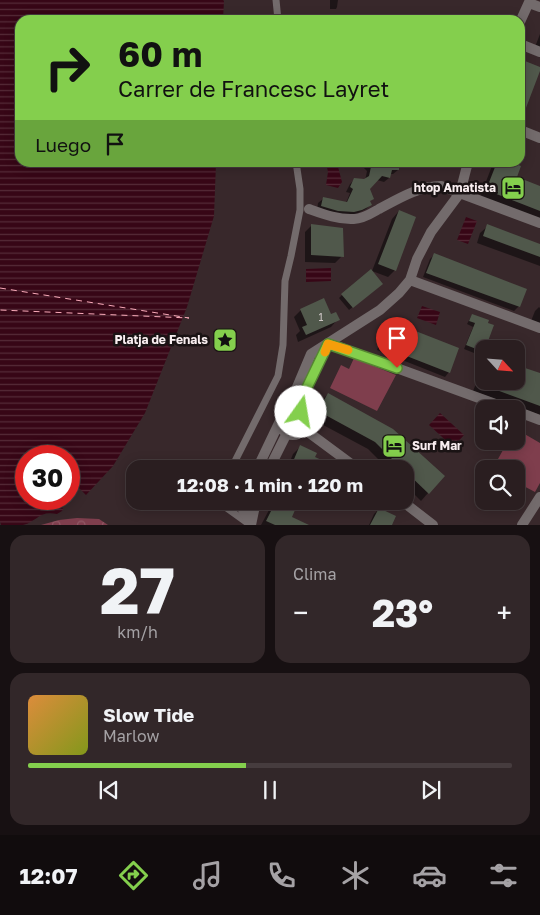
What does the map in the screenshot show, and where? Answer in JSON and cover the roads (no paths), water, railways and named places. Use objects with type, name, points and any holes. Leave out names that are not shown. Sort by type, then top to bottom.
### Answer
[{"type":"street","points":[[276,0],[278,15]]},
{"type":"street","points":[[523,15],[530,1],[540,7]]},
{"type":"street","points":[[525,46],[540,52]]},
{"type":"street","points":[[525,132],[540,138]]},
{"type":"street","points":[[236,460],[278,376],[283,345],[285,281],[292,256],[300,210],[300,189],[297,167]]},
{"type":"street","points":[[261,460],[282,415],[287,411],[311,354],[380,310],[399,294],[410,280],[431,232],[460,193],[467,167]]},
{"type":"street","points":[[309,209],[337,218],[355,219],[369,215],[408,194],[431,186],[440,186],[540,223]]},
{"type":"street","points":[[410,280],[540,328]]},
{"type":"street","points":[[328,344],[484,400]]},
{"type":"street","points":[[299,411],[300,402],[328,344]]},
{"type":"street","points":[[280,421],[281,426],[287,433],[296,435],[304,429],[305,417],[299,411],[287,411]]},
{"type":"street","points":[[525,414],[540,420]]},
{"type":"street","points":[[304,429],[346,460]]},
{"type":"street","points":[[274,460],[287,433]]},
{"type":"street","points":[[522,525],[540,497]]},
{"type":"street","points":[[230,510],[251,525]]},
{"type":"street","points":[[243,510],[251,525]]},
{"type":"street","points":[[251,525],[254,510]]},
{"type":"street","points":[[414,510],[433,525]]},
{"type":"street","points":[[416,525],[420,514]]},
{"type":"place","name":"htop Amatista","points":[[513,188]]},
{"type":"place","name":"Platja de Fenals","points":[[225,340]]},
{"type":"place","name":"Surf Mar","points":[[394,446]]}]
